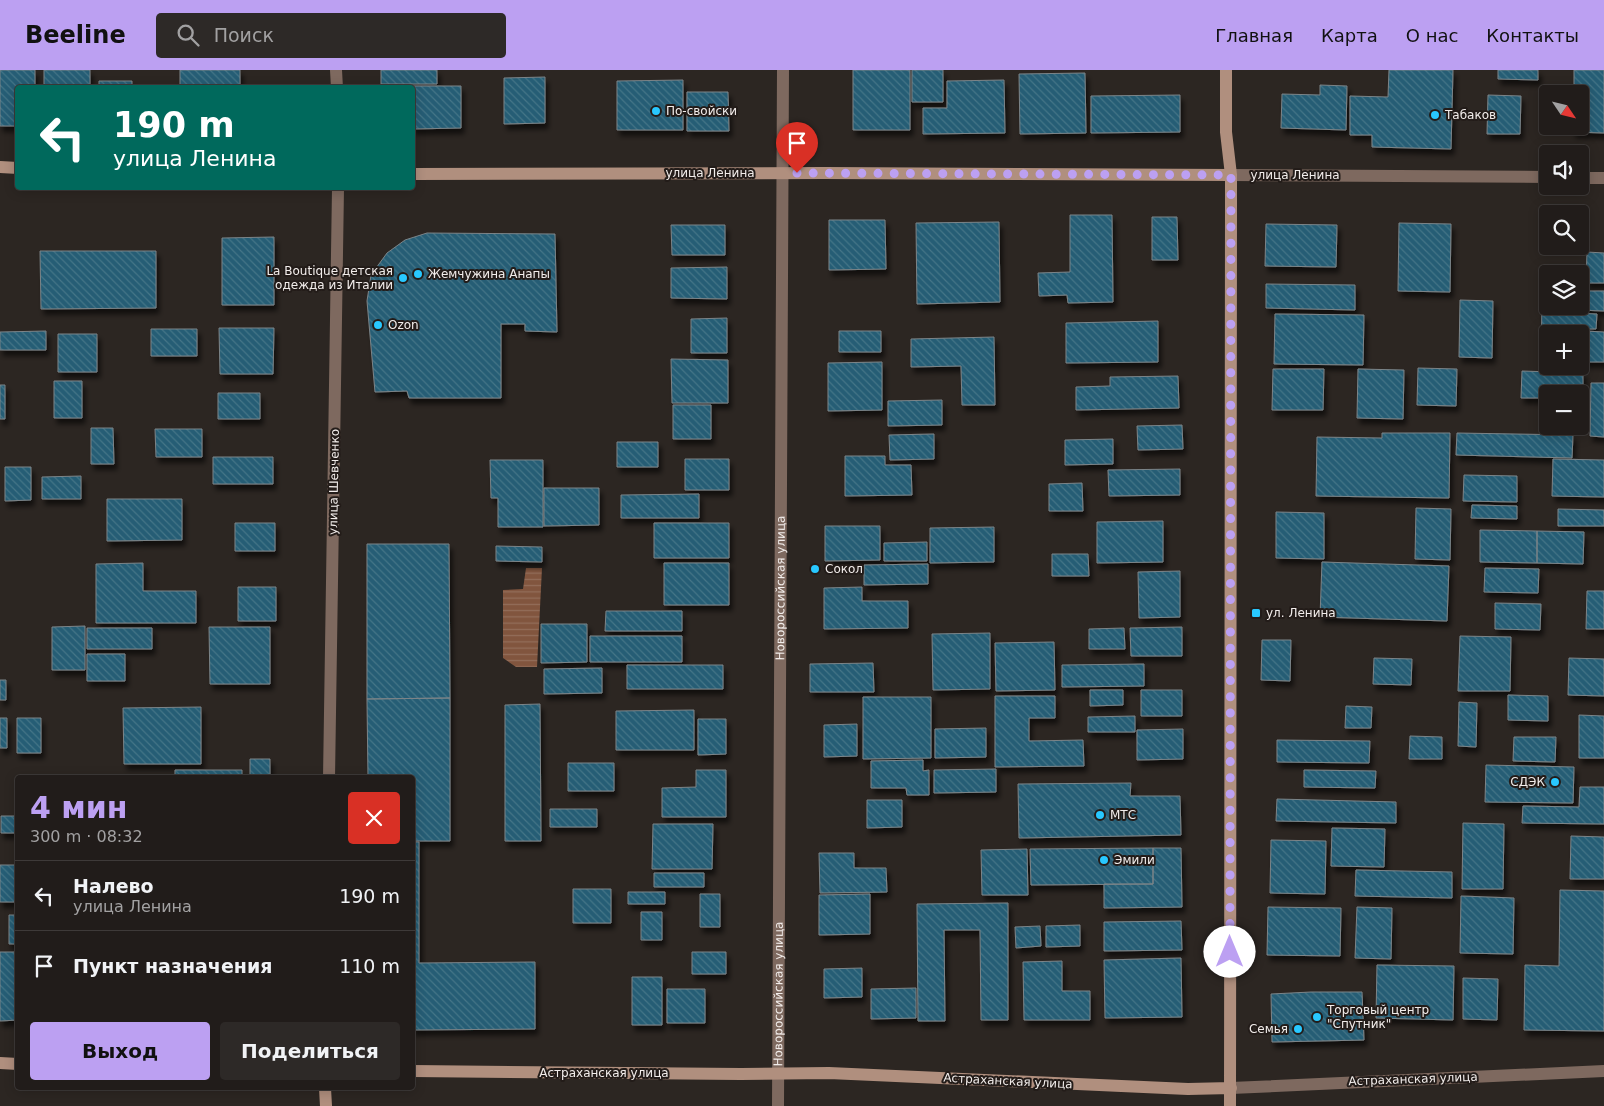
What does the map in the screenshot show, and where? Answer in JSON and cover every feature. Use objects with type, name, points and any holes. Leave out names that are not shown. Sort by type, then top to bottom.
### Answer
[{"type":"street","points":[[336,70],[337,85]]},
{"type":"street","name":"Новороссийская улица","points":[[778,1106],[783,70]]},
{"type":"street","points":[[1226,70],[1226,132],[1231,175],[1230,1106]]},
{"type":"street","points":[[0,167],[15,168]]},
{"type":"street","name":"улица Ленина","points":[[415,174],[783,173],[1539,177]]},
{"type":"street","points":[[1589,178],[1604,178]]},
{"type":"street","name":"улица Шевченко","points":[[329,775],[338,190]]},
{"type":"street","points":[[0,1064],[15,1064]]},
{"type":"street","name":"Астраханская улица","points":[[415,1071],[829,1073],[1188,1089],[1604,1072]]},
{"type":"street","points":[[325,1090],[326,1106]]},
{"type":"shaded area","points":[[526,568],[542,568],[537,667],[516,667],[503,658],[503,590],[523,589]]},
{"type":"building","points":[[0,70],[35,70],[35,85],[15,85],[15,126],[0,126]]},
{"type":"building","points":[[44,70],[90,70],[90,85],[44,85]]},
{"type":"building","points":[[180,70],[240,70],[240,85],[180,85]]},
{"type":"building","points":[[381,70],[437,70],[437,84],[381,84]]},
{"type":"building","points":[[853,70],[910,70],[910,130],[853,130]]},
{"type":"building","points":[[912,70],[943,70],[943,102],[912,102]]},
{"type":"building","points":[[1389,70],[1453,70],[1451,149],[1372,147],[1372,135],[1350,135],[1350,96],[1388,97]]},
{"type":"building","points":[[1498,70],[1538,70],[1538,80],[1498,79]]},
{"type":"building","points":[[1574,70],[1604,70],[1604,133],[1589,133],[1589,85],[1574,85]]},
{"type":"building","points":[[1085,73],[1086,133],[1020,134],[1019,74]]},
{"type":"building","points":[[545,77],[545,123],[504,124],[504,78]]},
{"type":"building","points":[[683,80],[683,130],[617,130],[617,81]]},
{"type":"building","points":[[1004,80],[1005,133],[923,134],[923,108],[947,108],[947,81]]},
{"type":"building","points":[[99,81],[132,81],[132,85],[99,85]]},
{"type":"building","points":[[1320,85],[1347,86],[1346,130],[1281,128],[1282,94],[1320,95]]},
{"type":"building","points":[[415,86],[461,86],[461,128],[415,129]]},
{"type":"building","points":[[687,92],[728,92],[729,131],[687,131]]},
{"type":"building","points":[[1180,95],[1180,132],[1091,133],[1091,96]]},
{"type":"building","points":[[1488,95],[1521,96],[1520,134],[1487,134]]},
{"type":"building","points":[[1070,215],[1112,215],[1113,302],[1068,303],[1067,295],[1039,296],[1038,273],[1070,272]]},
{"type":"building","points":[[1152,217],[1177,217],[1178,260],[1152,260]]},
{"type":"building","points":[[829,220],[885,220],[886,269],[829,270]]},
{"type":"building","points":[[999,222],[1000,302],[917,304],[916,223]]},
{"type":"building","points":[[1399,223],[1451,224],[1450,292],[1398,291]]},
{"type":"building","points":[[1266,224],[1337,225],[1336,267],[1265,266]]},
{"type":"building","points":[[671,225],[725,225],[725,255],[672,255]]},
{"type":"building","points":[[427,233],[555,234],[557,332],[525,331],[525,324],[501,324],[501,398],[409,398],[407,391],[375,392],[367,301],[371,275],[387,253],[405,240]]},
{"type":"building","points":[[274,237],[274,305],[222,305],[222,238]]},
{"type":"building","points":[[40,251],[156,251],[156,308],[41,309]]},
{"type":"building","points":[[1589,252],[1604,253],[1604,283],[1589,283],[1589,265],[1587,265],[1587,255],[1589,255]]},
{"type":"building","points":[[727,267],[727,299],[671,298],[671,268]]},
{"type":"building","points":[[1266,284],[1355,285],[1355,310],[1266,308]]},
{"type":"building","points":[[1589,291],[1604,291],[1604,311],[1589,310]]},
{"type":"building","points":[[1460,300],[1493,301],[1492,358],[1459,357]]},
{"type":"building","points":[[1275,314],[1364,315],[1363,365],[1274,364]]},
{"type":"building","points":[[1597,314],[1596,329],[1589,329],[1589,325],[1542,325],[1542,315]]},
{"type":"building","points":[[727,318],[727,353],[691,353],[691,319]]},
{"type":"building","points":[[1158,321],[1158,362],[1066,363],[1066,323]]},
{"type":"building","points":[[219,328],[274,328],[273,374],[220,374]]},
{"type":"building","points":[[151,329],[197,329],[197,356],[151,356]]},
{"type":"building","points":[[46,331],[46,350],[0,350],[0,332]]},
{"type":"building","points":[[839,331],[881,331],[881,352],[839,352]]},
{"type":"building","points":[[1589,331],[1604,332],[1604,362],[1589,362]]},
{"type":"building","points":[[58,334],[97,334],[97,372],[58,372]]},
{"type":"building","points":[[994,337],[995,405],[962,405],[961,366],[911,367],[911,339]]},
{"type":"building","points":[[671,359],[728,360],[728,403],[672,403]]},
{"type":"building","points":[[882,362],[882,410],[828,411],[828,363]]},
{"type":"building","points":[[1418,368],[1457,369],[1456,406],[1417,405]]},
{"type":"building","points":[[1273,369],[1324,369],[1323,410],[1272,410]]},
{"type":"building","points":[[1358,369],[1404,370],[1403,419],[1357,418]]},
{"type":"building","points":[[1522,371],[1539,372],[1539,375],[1583,375],[1583,385],[1539,385],[1539,398],[1521,398]]},
{"type":"building","points":[[1178,376],[1179,408],[1076,410],[1076,387],[1110,386],[1110,377]]},
{"type":"building","points":[[54,381],[82,381],[82,418],[54,418]]},
{"type":"building","points":[[1591,383],[1604,383],[1604,437],[1590,436]]},
{"type":"building","points":[[0,385],[5,385],[5,419],[0,419]]},
{"type":"building","points":[[218,393],[260,393],[260,419],[218,419]]},
{"type":"building","points":[[942,400],[942,425],[888,426],[888,401]]},
{"type":"building","points":[[673,405],[711,405],[711,439],[673,439]]},
{"type":"building","points":[[1182,425],[1183,449],[1138,450],[1137,426]]},
{"type":"building","points":[[91,428],[113,428],[114,464],[91,464]]},
{"type":"building","points":[[155,429],[202,429],[202,457],[156,457]]},
{"type":"building","points":[[1382,433],[1450,433],[1449,498],[1316,496],[1317,437],[1382,438]]},
{"type":"building","points":[[1457,433],[1573,435],[1572,458],[1456,455]]},
{"type":"building","points":[[934,434],[934,459],[890,460],[889,435]]},
{"type":"building","points":[[1113,439],[1113,464],[1065,465],[1065,440]]},
{"type":"building","points":[[617,442],[658,442],[658,467],[617,467]]},
{"type":"building","points":[[845,456],[885,456],[885,465],[911,465],[912,495],[845,496]]},
{"type":"building","points":[[213,457],[273,457],[273,484],[213,484]]},
{"type":"building","points":[[685,459],[729,459],[729,490],[685,490]]},
{"type":"building","points":[[1553,459],[1604,460],[1604,497],[1552,496]]},
{"type":"building","points":[[490,460],[543,460],[543,527],[498,527],[498,498],[491,498]]},
{"type":"building","points":[[5,467],[31,467],[31,500],[5,501]]},
{"type":"building","points":[[1180,469],[1180,495],[1109,496],[1108,470]]},
{"type":"building","points":[[1464,475],[1517,476],[1517,502],[1463,501]]},
{"type":"building","points":[[81,476],[81,499],[42,499],[42,477]]},
{"type":"building","points":[[1082,483],[1083,511],[1049,511],[1049,484]]},
{"type":"building","points":[[544,488],[599,488],[599,525],[544,526]]},
{"type":"building","points":[[699,494],[699,518],[621,518],[621,495]]},
{"type":"building","points":[[107,499],[182,499],[182,540],[107,541]]},
{"type":"building","points":[[1472,505],[1517,506],[1517,519],[1471,518]]},
{"type":"building","points":[[1416,508],[1451,509],[1450,560],[1415,559]]},
{"type":"building","points":[[1558,509],[1604,510],[1604,526],[1558,526]]},
{"type":"building","points":[[1276,512],[1324,513],[1324,559],[1276,558]]},
{"type":"building","points":[[1163,521],[1163,562],[1097,563],[1097,522]]},
{"type":"building","points":[[235,523],[275,523],[275,551],[235,551]]},
{"type":"building","points":[[654,523],[729,523],[729,558],[654,558]]},
{"type":"building","points":[[825,526],[880,526],[880,560],[825,561]]},
{"type":"building","points":[[994,527],[994,562],[930,563],[930,528]]},
{"type":"building","points":[[1480,530],[1537,531],[1537,563],[1480,562]]},
{"type":"building","points":[[1537,531],[1584,532],[1583,564],[1537,563]]},
{"type":"building","points":[[927,542],[927,561],[884,561],[884,543]]},
{"type":"building","points":[[367,544],[449,544],[450,698],[367,699]]},
{"type":"building","points":[[496,546],[542,547],[542,562],[496,561]]},
{"type":"building","points":[[1052,554],[1088,554],[1089,576],[1052,576]]},
{"type":"building","points":[[1322,562],[1449,566],[1447,621],[1320,617]]},
{"type":"building","points":[[143,563],[143,591],[196,591],[196,623],[96,623],[96,564]]},
{"type":"building","points":[[664,563],[729,563],[729,605],[664,605]]},
{"type":"building","points":[[928,564],[928,584],[864,585],[864,565]]},
{"type":"building","points":[[1485,568],[1539,569],[1538,593],[1484,592]]},
{"type":"building","points":[[1180,571],[1180,617],[1139,618],[1138,572]]},
{"type":"building","points":[[238,587],[276,587],[276,621],[238,621]]},
{"type":"building","points":[[862,587],[862,601],[908,601],[908,628],[824,629],[824,588]]},
{"type":"building","points":[[1587,591],[1604,591],[1604,629],[1586,629]]},
{"type":"building","points":[[1495,603],[1541,604],[1540,630],[1495,629]]},
{"type":"building","points":[[606,611],[682,611],[682,631],[605,631]]},
{"type":"building","points":[[541,624],[587,624],[587,662],[541,663]]},
{"type":"building","points":[[85,626],[85,670],[52,670],[52,627]]},
{"type":"building","points":[[209,627],[270,627],[270,684],[210,684]]},
{"type":"building","points":[[1182,627],[1182,656],[1131,656],[1130,628]]},
{"type":"building","points":[[87,628],[152,628],[152,649],[87,649]]},
{"type":"building","points":[[1124,628],[1125,649],[1089,649],[1089,629]]},
{"type":"building","points":[[990,633],[990,689],[933,690],[932,634]]},
{"type":"building","points":[[590,636],[682,636],[682,662],[590,662]]},
{"type":"building","points":[[1460,636],[1511,637],[1510,691],[1458,691]]},
{"type":"building","points":[[1262,640],[1291,640],[1290,681],[1261,680]]},
{"type":"building","points":[[1054,642],[1055,690],[996,691],[995,643]]},
{"type":"building","points":[[87,654],[125,654],[125,681],[87,681]]},
{"type":"building","points":[[1374,658],[1412,659],[1411,685],[1373,684]]},
{"type":"building","points":[[1569,658],[1604,659],[1604,696],[1568,695]]},
{"type":"building","points":[[873,663],[874,692],[810,692],[810,664]]},
{"type":"building","points":[[1144,664],[1144,686],[1062,687],[1062,665]]},
{"type":"building","points":[[627,665],[723,665],[723,689],[627,689]]},
{"type":"building","points":[[602,668],[602,693],[544,694],[544,669]]},
{"type":"building","points":[[0,680],[6,680],[6,700],[0,700]]},
{"type":"building","points":[[1090,690],[1123,690],[1123,705],[1090,706]]},
{"type":"building","points":[[1141,690],[1182,690],[1182,716],[1141,716]]},
{"type":"building","points":[[1508,695],[1548,696],[1548,721],[1508,720]]},
{"type":"building","points":[[995,696],[1055,696],[1055,718],[1029,718],[1029,741],[1083,740],[1084,766],[995,767]]},
{"type":"building","points":[[863,697],[931,697],[931,758],[863,759]]},
{"type":"building","points":[[450,698],[450,841],[415,841],[415,775],[368,775],[367,699]]},
{"type":"building","points":[[1459,702],[1477,703],[1476,747],[1458,746]]},
{"type":"building","points":[[540,704],[541,841],[505,841],[505,705]]},
{"type":"building","points":[[1346,706],[1372,707],[1371,728],[1345,728]]},
{"type":"building","points":[[201,707],[201,764],[124,764],[123,708]]},
{"type":"building","points":[[694,710],[694,750],[616,750],[616,711]]},
{"type":"building","points":[[1579,715],[1604,716],[1604,758],[1579,758]]},
{"type":"building","points":[[1135,716],[1135,732],[1088,732],[1088,717]]},
{"type":"building","points":[[0,718],[7,718],[7,748],[0,748]]},
{"type":"building","points":[[17,718],[41,718],[41,753],[17,753]]},
{"type":"building","points":[[698,719],[726,719],[726,754],[698,755]]},
{"type":"building","points":[[857,724],[857,756],[824,757],[824,725]]},
{"type":"building","points":[[986,728],[986,757],[935,758],[935,729]]},
{"type":"building","points":[[1183,729],[1183,759],[1137,760],[1137,730]]},
{"type":"building","points":[[1410,736],[1442,737],[1442,759],[1409,759]]},
{"type":"building","points":[[1514,737],[1556,737],[1555,762],[1513,761]]},
{"type":"building","points":[[1277,740],[1370,741],[1369,763],[1277,762]]},
{"type":"building","points":[[250,759],[270,759],[270,775],[250,775]]},
{"type":"building","points":[[923,760],[923,771],[929,770],[929,795],[907,795],[906,788],[871,788],[871,761]]},
{"type":"building","points":[[568,763],[614,763],[614,791],[568,791]]},
{"type":"building","points":[[1486,765],[1574,767],[1573,803],[1485,802]]},
{"type":"building","points":[[996,769],[996,792],[934,793],[934,770]]},
{"type":"building","points":[[175,770],[242,770],[242,775],[175,775]]},
{"type":"building","points":[[696,770],[726,770],[726,817],[662,817],[662,788],[696,787]]},
{"type":"building","points":[[1304,770],[1376,771],[1375,788],[1304,787]]},
{"type":"building","points":[[1131,783],[1130,796],[1180,796],[1181,835],[1019,838],[1018,784]]},
{"type":"building","points":[[1580,787],[1604,787],[1604,824],[1522,823],[1523,806],[1579,807]]},
{"type":"building","points":[[1277,799],[1396,802],[1396,823],[1276,821]]},
{"type":"building","points":[[867,800],[902,800],[902,827],[867,828]]},
{"type":"building","points":[[550,809],[597,809],[597,827],[550,827]]},
{"type":"building","points":[[1,816],[15,816],[15,833],[1,833]]},
{"type":"building","points":[[1463,823],[1504,824],[1503,889],[1462,889]]},
{"type":"building","points":[[653,824],[713,824],[712,869],[652,869]]},
{"type":"building","points":[[1332,828],[1385,829],[1384,867],[1331,866]]},
{"type":"building","points":[[1571,836],[1604,837],[1604,879],[1570,879]]},
{"type":"building","points":[[1271,840],[1326,841],[1325,894],[1270,893]]},
{"type":"building","points":[[415,842],[419,842],[419,963],[535,962],[535,1029],[415,1030]]},
{"type":"building","points":[[1153,848],[1181,848],[1182,907],[1104,908],[1104,884],[1153,884]]},
{"type":"building","points":[[1153,848],[1153,884],[1031,885],[1030,849]]},
{"type":"building","points":[[1027,849],[1028,895],[982,895],[981,850]]},
{"type":"building","points":[[819,853],[854,853],[854,868],[886,868],[887,892],[820,893]]},
{"type":"building","points":[[0,865],[15,865],[15,902],[0,902]]},
{"type":"building","points":[[1356,870],[1452,872],[1452,898],[1355,896]]},
{"type":"building","points":[[654,873],[704,873],[704,887],[654,887]]},
{"type":"building","points":[[573,889],[611,889],[611,923],[573,923]]},
{"type":"building","points":[[1560,890],[1604,891],[1604,1031],[1524,1030],[1525,965],[1559,966]]},
{"type":"building","points":[[628,892],[665,892],[665,904],[628,904]]},
{"type":"building","points":[[700,894],[720,894],[720,927],[700,927]]},
{"type":"building","points":[[870,894],[870,934],[819,935],[819,895]]},
{"type":"building","points":[[1461,896],[1514,898],[1513,954],[1460,953]]},
{"type":"building","points":[[1008,903],[1008,1020],[981,1020],[980,930],[944,930],[945,1021],[918,1021],[917,904]]},
{"type":"building","points":[[1268,907],[1341,908],[1340,956],[1267,955]]},
{"type":"building","points":[[1357,907],[1392,908],[1391,959],[1355,958]]},
{"type":"building","points":[[641,912],[662,912],[662,940],[641,940]]},
{"type":"building","points":[[9,915],[15,915],[15,944],[9,944]]},
{"type":"building","points":[[1181,921],[1182,950],[1104,951],[1104,922]]},
{"type":"building","points":[[1080,925],[1080,946],[1046,947],[1046,926]]},
{"type":"building","points":[[1040,926],[1041,946],[1016,948],[1015,927]]},
{"type":"building","points":[[0,952],[15,952],[15,1020],[0,1021]]},
{"type":"building","points":[[692,952],[726,952],[726,974],[692,974]]},
{"type":"building","points":[[1181,958],[1182,1017],[1105,1018],[1104,960]]},
{"type":"building","points":[[1062,961],[1062,991],[1090,991],[1090,1020],[1024,1020],[1023,962]]},
{"type":"building","points":[[1377,965],[1454,966],[1453,1020],[1376,1018]]},
{"type":"building","points":[[862,968],[862,997],[824,998],[824,969]]},
{"type":"building","points":[[632,977],[662,977],[662,1025],[632,1025]]},
{"type":"building","points":[[1463,978],[1498,979],[1497,1020],[1463,1019]]},
{"type":"building","points":[[916,988],[916,1018],[871,1019],[871,989]]},
{"type":"building","points":[[667,989],[705,989],[705,1023],[667,1023]]},
{"type":"building","name":"Торговый центр \"Спутник\"","points":[[1362,992],[1364,1040],[1272,1042],[1271,994]]},
{"type":"place","name":"По-свойски","points":[[656,111]]},
{"type":"place","name":"Табаков","points":[[1435,115]]},
{"type":"place","name":"Жемчужина Анапы","points":[[418,274]]},
{"type":"place","name":"La Boutique детская одежда из Италии","points":[[403,278]]},
{"type":"place","name":"Ozon","points":[[378,325]]},
{"type":"place","name":"Сокол","points":[[815,569]]},
{"type":"place","name":"ул. Ленина","points":[[1256,613]]},
{"type":"place","name":"СДЭК","points":[[1555,782]]},
{"type":"place","name":"МТС","points":[[1100,815]]},
{"type":"place","name":"Эмили","points":[[1104,860]]},
{"type":"place","name":"Торговый центр \"Спутник\"","points":[[1317,1017]]},
{"type":"place","name":"Семья","points":[[1298,1029]]},
{"type":"route","points":[[797,173],[1231,175],[1230,952]]}]
